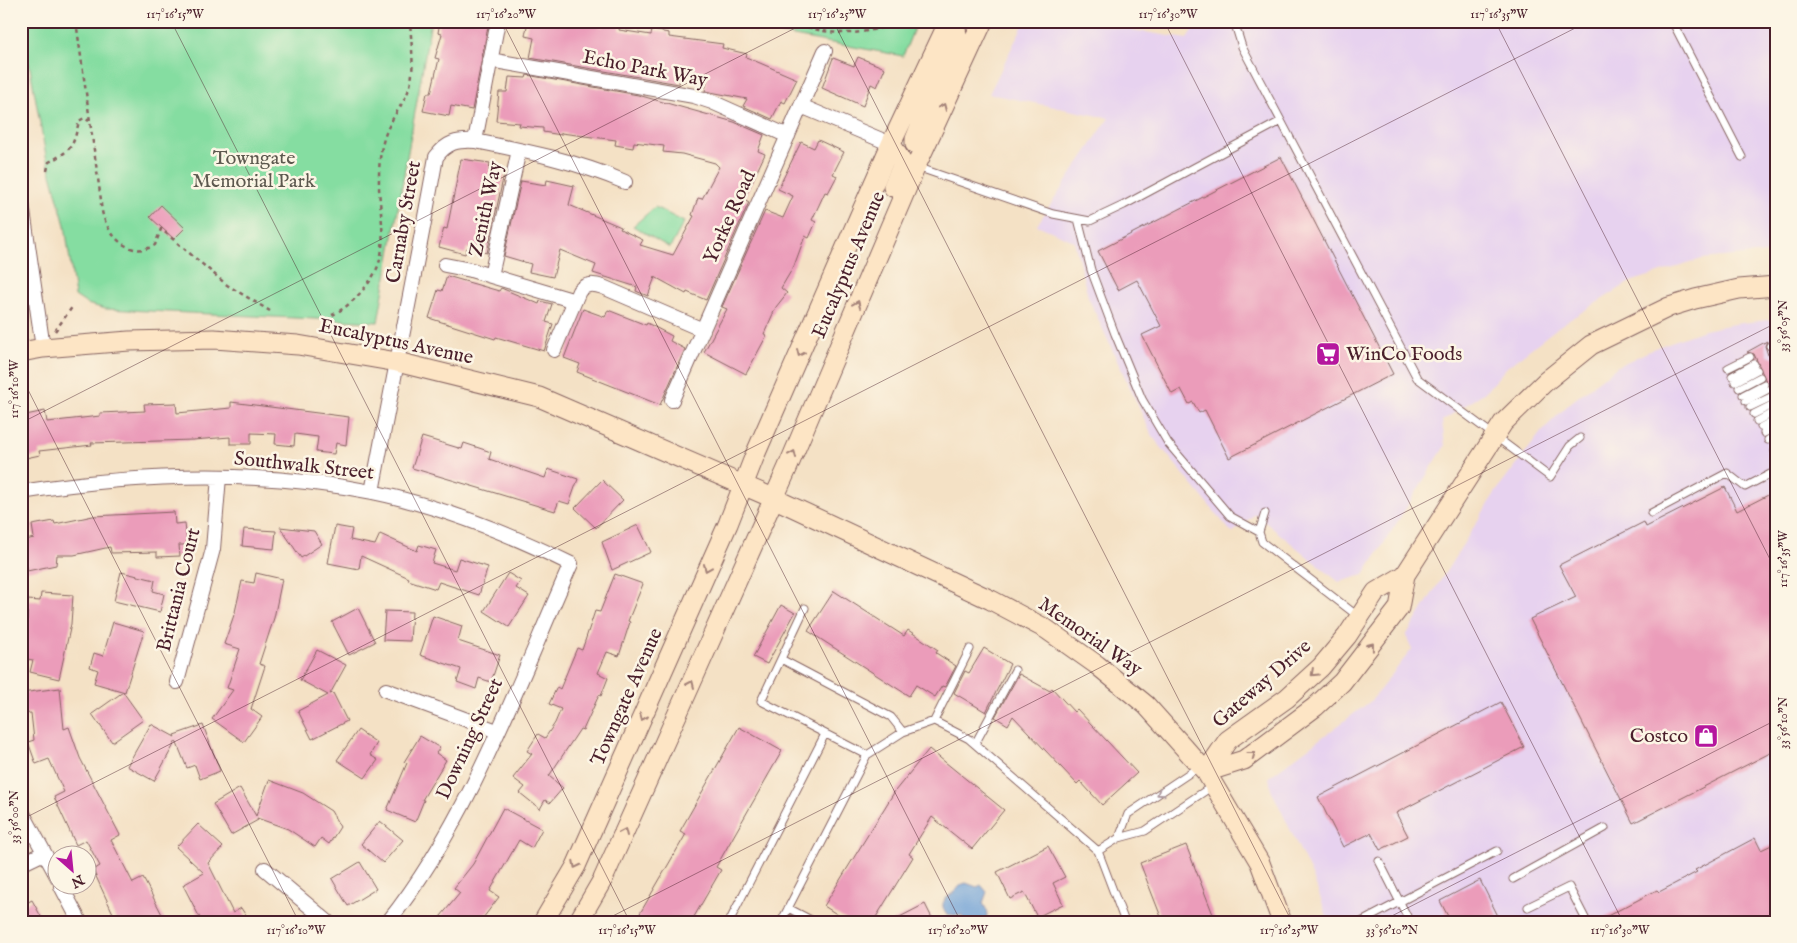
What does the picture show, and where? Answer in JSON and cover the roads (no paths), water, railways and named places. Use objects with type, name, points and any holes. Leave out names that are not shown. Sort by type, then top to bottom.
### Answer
[{"type":"street","points":[[475,141],[498,21]]},
{"type":"street","name":"Eucalyptus Avenue","points":[[743,486],[891,144],[949,21]]},
{"type":"street","points":[[916,166],[915,139],[957,36],[955,21]]},
{"type":"street","name":"Eucalyptus Avenue","points":[[21,352],[43,348],[129,341],[214,339],[298,345],[397,362],[539,397],[773,498],[916,166],[983,21]]},
{"type":"street","name":"Yorke Road","points":[[672,400],[825,51]]},
{"type":"street","name":"Echo Park Way","points":[[490,60],[694,96],[712,102],[788,136]]},
{"type":"street","points":[[801,106],[891,144],[903,164],[876,228],[885,239]]},
{"type":"street","name":"Carnaby Street","points":[[372,492],[397,362],[408,317],[436,157],[442,148],[452,142],[462,140],[475,141],[566,160],[598,170],[625,182]]},
{"type":"street","name":"Zenith Way","points":[[491,276],[519,150]]},
{"type":"street","points":[[21,197],[43,348]]},
{"type":"street","points":[[445,265],[491,276],[575,301]]},
{"type":"street","points":[[554,350],[582,287],[592,284],[604,287],[703,330]]},
{"type":"street","name":"Gateway Drive","points":[[1207,774],[1244,760],[1315,707],[1335,688],[1370,648],[1399,608],[1405,575],[1503,423],[1545,382],[1591,345],[1630,324],[1695,299],[1739,290],[1776,286]]},
{"type":"street","name":"Southwalk Street","points":[[21,492],[71,484],[147,477],[219,477],[295,482],[372,492],[450,513],[525,541],[571,564]]},
{"type":"street","name":"Brittania Court","points":[[177,682],[213,549],[219,477]]},
{"type":"street","name":"Towngate Avenue","points":[[543,922],[576,866],[743,486]]},
{"type":"street","points":[[578,922],[607,870],[773,498]]},
{"type":"street","name":"Memorial Way","points":[[773,498],[991,600],[1046,629],[1097,665],[1146,705],[1207,774],[1260,863],[1282,922]]},
{"type":"street","name":"Downing Street","points":[[388,922],[441,844],[497,731],[571,564]]},
{"type":"street","name":"Gateway Drive","points":[[1207,774],[1228,740],[1287,698],[1321,666],[1360,617],[1376,592],[1405,575]]},
{"type":"street","points":[[386,690],[497,731]]},
{"type":"street","points":[[21,810],[48,859]]},
{"type":"street","points":[[21,864],[44,852]]},
{"type":"street","points":[[264,869],[328,922]]},
{"type":"street","points":[[66,896],[80,922]]},
{"type":"lane","points":[[1234,21],[1242,47],[1417,378],[1550,477],[1570,446],[1580,438]]},
{"type":"lane","points":[[1672,21],[1742,157]]},
{"type":"lane","points":[[916,166],[1053,214],[1090,220],[1124,205],[1281,121]]},
{"type":"lane","points":[[1078,218],[1091,270],[1142,399],[1168,443],[1230,516],[1259,532]]},
{"type":"lane","points":[[1728,368],[1750,357]]},
{"type":"lane","points":[[1735,382],[1757,371],[1735,382]]},
{"type":"lane","points":[[1746,401],[1767,390],[1746,401]]},
{"type":"lane","points":[[1759,424],[1775,408]]},
{"type":"lane","points":[[1759,424],[1776,419]]},
{"type":"lane","points":[[1759,424],[1776,427]]},
{"type":"lane","points":[[1768,440],[1776,436]]},
{"type":"lane","points":[[1651,513],[1727,473],[1745,487],[1776,471]]},
{"type":"lane","points":[[1264,513],[1259,532],[1262,542],[1360,617]]},
{"type":"lane","points":[[805,608],[761,701],[867,754]]},
{"type":"lane","points":[[781,922],[867,754],[903,732],[934,721],[970,649]]},
{"type":"lane","points":[[781,659],[891,717],[903,732]]},
{"type":"lane","points":[[975,744],[1015,670]]},
{"type":"lane","points":[[934,721],[975,744],[1098,851],[1125,922]]},
{"type":"lane","points":[[730,922],[825,734]]},
{"type":"lane","points":[[1119,838],[1128,814],[1207,774]]},
{"type":"lane","points":[[1098,851],[1119,838],[1145,830],[1207,774]]},
{"type":"lane","points":[[1512,878],[1605,828]]},
{"type":"lane","points":[[1362,922],[1497,851]]},
{"type":"lane","points":[[1379,862],[1410,922]]},
{"type":"lane","points":[[1528,907],[1569,887],[1587,922]]},
{"type":"lane","points":[[788,908],[815,922]]},
{"type":"water","points":[[966,883],[977,887],[981,885],[987,892],[983,903],[988,913],[984,922],[966,922],[962,916],[946,914],[944,910],[944,901]]},
{"type":"place","name":"WinCo Foods","points":[[1328,354]]},
{"type":"place","name":"Costco","points":[[1706,736]]},
{"type":"park label","name":"Towngate Memorial Park","points":[[254,170]]}]
